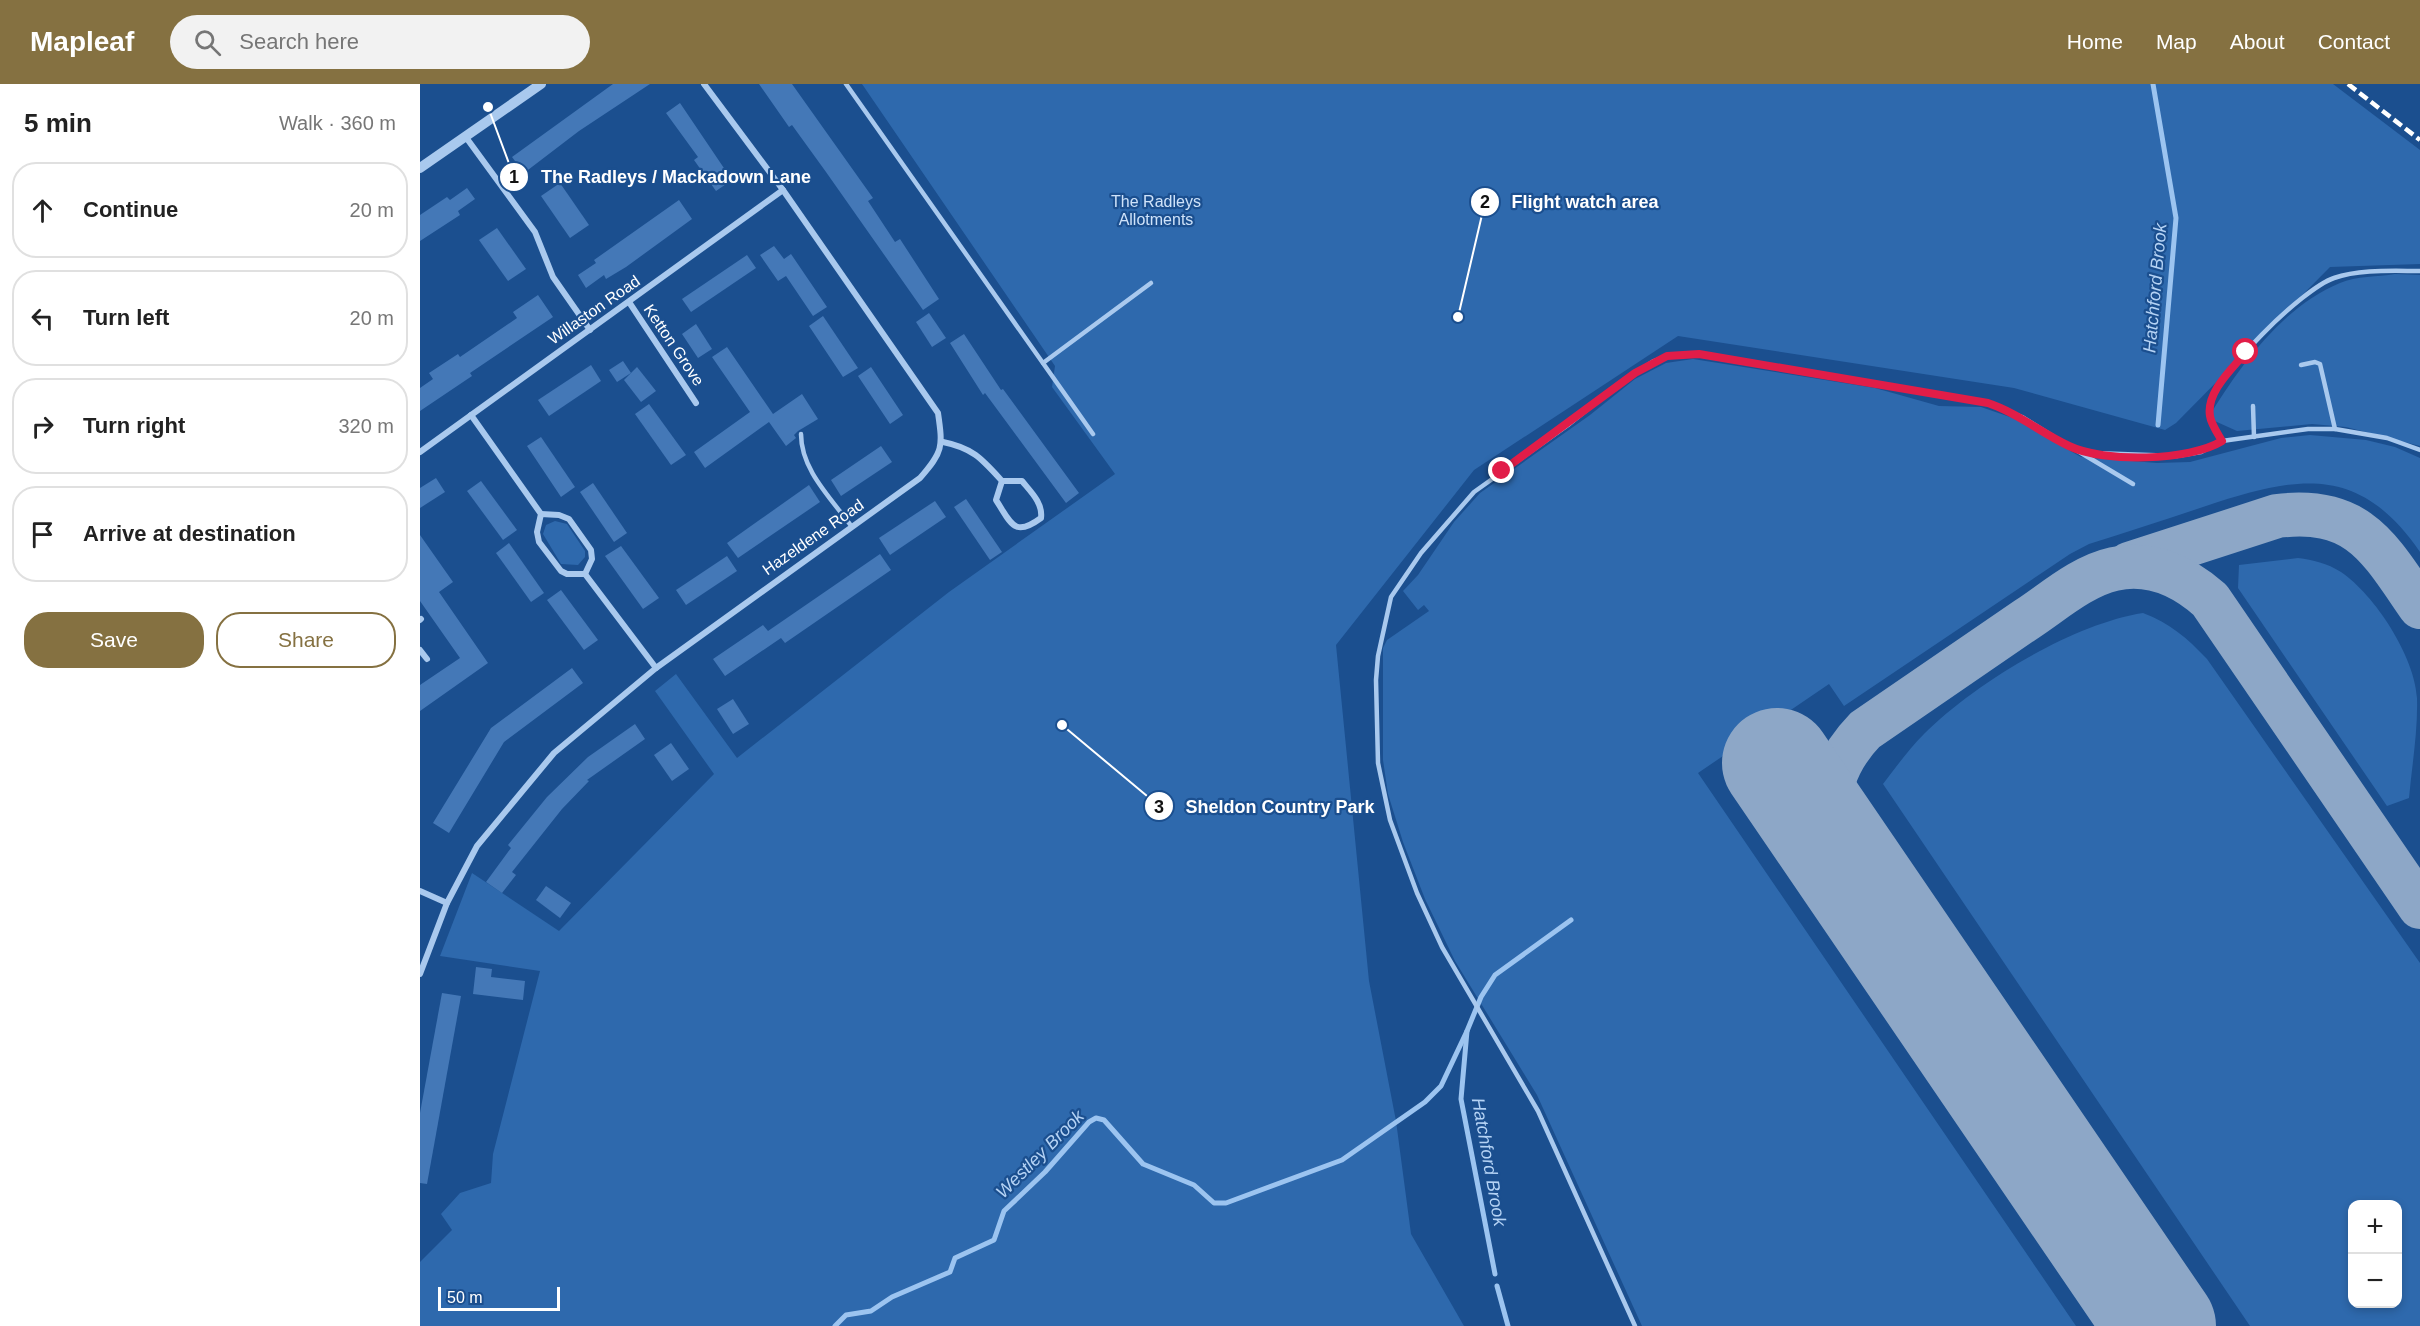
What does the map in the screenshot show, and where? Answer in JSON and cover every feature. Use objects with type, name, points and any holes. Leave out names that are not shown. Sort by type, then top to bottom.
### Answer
[{"type":"street","points":[[420,168],[541,84]]},
{"type":"street","points":[[704,84],[783,190],[938,413],[943,442],[960,446],[980,456],[1002,481],[1022,481],[1039,502],[1042,510],[1041,518],[1029,527],[1021,529],[1013,526],[996,500],[1002,481]]},
{"type":"street","points":[[465,136],[535,232],[553,277],[590,330]]},
{"type":"street","name":"Willaston Road","points":[[420,452],[783,190]]},
{"type":"street","name":"Ketton Grove","points":[[629,302],[696,403]]},
{"type":"street","points":[[471,415],[541,514],[537,532],[539,542],[561,571],[567,574],[585,574]]},
{"type":"street","name":"Hazeldene Road","points":[[420,974],[447,903],[477,846],[554,753],[656,668],[920,478],[935,462],[943,442]]},
{"type":"street","points":[[541,514],[559,515],[569,519],[591,550],[592,559],[585,574]]},
{"type":"street","points":[[585,574],[656,668]]},
{"type":"street","points":[[420,650],[427,659]]},
{"type":"street","points":[[420,891],[447,903]]},
{"type":"lane","points":[[846,84],[1093,434]]},
{"type":"lane","points":[[2222,441],[2210,417],[2212,398],[2217,388],[2246,352],[2304,294],[2322,283],[2344,275],[2420,271]]},
{"type":"lane","points":[[1043,363],[1151,283]]},
{"type":"lane","points":[[1635,1326],[1538,1111],[1442,947],[1417,892],[1390,820],[1378,763],[1376,680],[1384,621],[1397,585],[1421,553],[1474,492],[1635,373],[1654,361],[1683,354],[1754,363],[1988,403],[2022,417],[2133,484]]},
{"type":"lane","points":[[2301,364],[2315,362],[2320,364],[2335,429]]},
{"type":"lane","points":[[2253,406],[2254,437]]},
{"type":"lane","points":[[2070,447],[2117,455],[2177,456],[2201,452],[2222,441],[2308,429],[2335,429],[2386,438],[2420,450]]},
{"type":"lane","points":[[801,434],[801,450],[809,470],[852,526]]},
{"type":"green space","name":"The Radleys Allotments","points":[[862,84],[2333,84],[2420,150],[2420,264],[2330,267],[2176,423],[2165,430],[2014,388],[1678,336],[1474,470],[1336,645],[1369,981],[1396,1121],[1411,1234],[1464,1326],[420,1326],[420,1262],[452,1230],[441,1214],[460,1193],[491,1183],[493,1154],[540,971],[440,956],[472,873],[559,931],[714,774],[655,691],[676,674],[737,758],[949,592],[1115,474],[1052,387],[1055,366]]},
{"type":"green space","points":[[2395,274],[2420,275],[2420,446],[2346,427],[2312,424],[2237,431],[2208,418],[2248,359],[2281,322],[2300,307],[2319,293],[2340,283]]},
{"type":"green space","points":[[1693,359],[1875,388],[1939,406],[1981,407],[2013,418],[2081,457],[2157,463],[2190,462],[2281,438],[2310,435],[2366,440],[2395,447],[2420,458],[2420,552],[2397,523],[2374,503],[2349,490],[2324,484],[2298,484],[2269,488],[2239,496],[2089,544],[2070,554],[1844,706],[1829,684],[1698,773],[2076,1326],[1642,1326],[1537,1095],[1455,961],[1425,899],[1403,842],[1388,794],[1383,760],[1383,648],[1387,640],[1429,611],[1424,605],[1418,610],[1403,591],[1418,575],[1454,522],[1480,493],[1590,415],[1635,379],[1666,363]]},
{"type":"green space","points":[[555,521],[567,524],[585,551],[585,557],[578,565],[561,564],[543,534],[546,525]]},
{"type":"green space","points":[[2298,558],[2330,566],[2354,582],[2379,611],[2401,646],[2415,682],[2417,698],[2416,735],[2409,798],[2387,806],[2238,588],[2239,565]]},
{"type":"green space","points":[[2143,613],[2162,621],[2192,644],[2207,659],[2420,963],[2420,1326],[2250,1326],[1883,784],[1924,734],[1969,696],[2026,659],[2086,630],[2115,619]]},
{"type":"building","points":[[613,84],[650,84],[579,131],[524,173],[512,157]]},
{"type":"building","points":[[759,84],[792,84],[873,198],[868,201],[895,242],[900,239],[939,299],[923,310],[792,125],[789,127]]},
{"type":"building","points":[[680,103],[732,180],[716,191],[694,160],[698,157],[666,113]]},
{"type":"building","points":[[560,183],[589,225],[570,238],[541,196]]},
{"type":"building","points":[[467,188],[475,199],[458,211],[460,215],[420,241],[420,215],[447,197],[450,200]]},
{"type":"building","points":[[679,200],[692,219],[626,267],[606,279],[604,275],[586,288],[578,275],[596,263],[594,260]]},
{"type":"building","points":[[497,228],[526,269],[508,281],[479,240]]},
{"type":"building","points":[[774,246],[784,259],[791,254],[827,307],[813,316],[786,276],[778,281],[760,255]]},
{"type":"building","points":[[747,255],[756,268],[691,312],[682,299]]},
{"type":"building","points":[[538,295],[553,317],[470,373],[472,376],[420,411],[420,388],[433,379],[429,373],[458,354],[460,357],[517,318],[513,312]]},
{"type":"building","points":[[929,313],[946,338],[932,347],[916,322]]},
{"type":"building","points":[[823,316],[858,368],[843,377],[809,326]]},
{"type":"building","points":[[696,324],[712,349],[698,358],[682,334]]},
{"type":"building","points":[[964,334],[1001,390],[1003,389],[1079,493],[1066,503],[985,393],[983,395],[950,343]]},
{"type":"building","points":[[727,347],[773,414],[802,394],[818,419],[798,431],[794,435],[796,438],[786,446],[769,422],[705,468],[694,452],[750,412],[712,357]]},
{"type":"building","points":[[623,361],[631,373],[617,382],[609,370]]},
{"type":"building","points":[[591,365],[601,381],[549,416],[538,400]]},
{"type":"building","points":[[637,367],[656,391],[641,402],[624,380]]},
{"type":"building","points":[[871,367],[903,415],[890,424],[858,376]]},
{"type":"building","points":[[649,404],[686,455],[671,465],[635,414]]},
{"type":"building","points":[[541,437],[575,487],[561,497],[527,446]]},
{"type":"building","points":[[881,446],[892,462],[841,496],[831,480]]},
{"type":"building","points":[[436,478],[445,492],[420,508],[420,488]]},
{"type":"building","points":[[481,481],[517,530],[503,540],[467,491]]},
{"type":"building","points":[[593,483],[627,533],[614,542],[580,492]]},
{"type":"building","points":[[809,485],[820,502],[738,558],[727,543]]},
{"type":"building","points":[[966,499],[1002,552],[990,560],[954,507]]},
{"type":"building","points":[[935,501],[946,517],[890,555],[879,538]]},
{"type":"building","points":[[420,535],[453,582],[439,592],[488,663],[420,711],[420,685],[460,658],[420,601]]},
{"type":"building","points":[[509,543],[544,593],[531,602],[496,553]]},
{"type":"building","points":[[621,546],[659,598],[643,609],[605,556]]},
{"type":"building","points":[[880,554],[891,570],[785,643],[781,638],[725,676],[713,659],[763,625],[768,631]]},
{"type":"building","points":[[727,556],[737,571],[686,605],[676,590]]},
{"type":"building","points":[[561,590],[598,640],[584,650],[547,600]]},
{"type":"building","points":[[572,668],[583,683],[504,742],[449,833],[433,823],[491,728]]},
{"type":"building","points":[[733,699],[749,724],[733,734],[717,709]]},
{"type":"building","points":[[635,724],[645,739],[587,780],[589,781],[562,809],[512,872],[516,875],[502,893],[486,882],[511,848],[508,845],[547,797],[588,757]]},
{"type":"building","points":[[671,743],[689,769],[672,781],[654,755]]},
{"type":"building","points":[[546,886],[571,903],[560,918],[536,900]]},
{"type":"building","points":[[476,967],[492,969],[491,977],[525,981],[523,1000],[473,994]]},
{"type":"building","points":[[442,993],[461,996],[427,1184],[420,1183],[420,1113]]},
{"type":"waterway","name":"Hatchford Brook","points":[[2153,84],[2176,218],[2158,425]]},
{"type":"waterway","name":"Hatchford Brook","points":[[1495,1274],[1461,1099],[1467,1031],[1481,997],[1495,975],[1571,920]]},
{"type":"waterway","name":"Westley Brook","points":[[835,1326],[846,1315],[871,1311],[892,1297],[950,1272],[955,1258],[994,1240],[1004,1211],[1045,1172],[1089,1122],[1096,1118],[1104,1120],[1143,1164],[1194,1185],[1214,1203],[1226,1203],[1342,1160],[1425,1102],[1441,1086],[1467,1031]]},
{"type":"waterway","name":"Hatchford Brook","points":[[1497,1286],[1508,1326]]},
{"type":"taxiway","points":[[2129,564],[2277,516],[2305,515],[2328,518],[2347,525],[2364,536],[2392,566],[2420,607]]},
{"type":"taxiway","points":[[1835,847],[1829,815],[1833,784],[1845,756],[1865,730],[2079,583],[2102,572],[2140,567],[2165,572],[2189,584],[2210,600],[2420,907]]},
{"type":"runway","points":[[1777,763],[2161,1326]]},
{"type":"railway","points":[[2348,84],[2420,140]]},
{"type":"place","name":"The Radleys / Mackadown Lane","points":[[488,107]]},
{"type":"place","name":"Flight watch area","points":[[1458,317]]},
{"type":"place","name":"Sheldon Country Park","points":[[1062,725]]},
{"type":"route","points":[[1502,471],[1568,425],[1635,373],[1654,361],[1667,356],[1683,354],[1699,354],[1988,403],[2022,417],[2070,447],[2093,453],[2146,457],[2189,455],[2201,452],[2222,441],[2210,417],[2212,398],[2217,388],[2246,352]]}]
